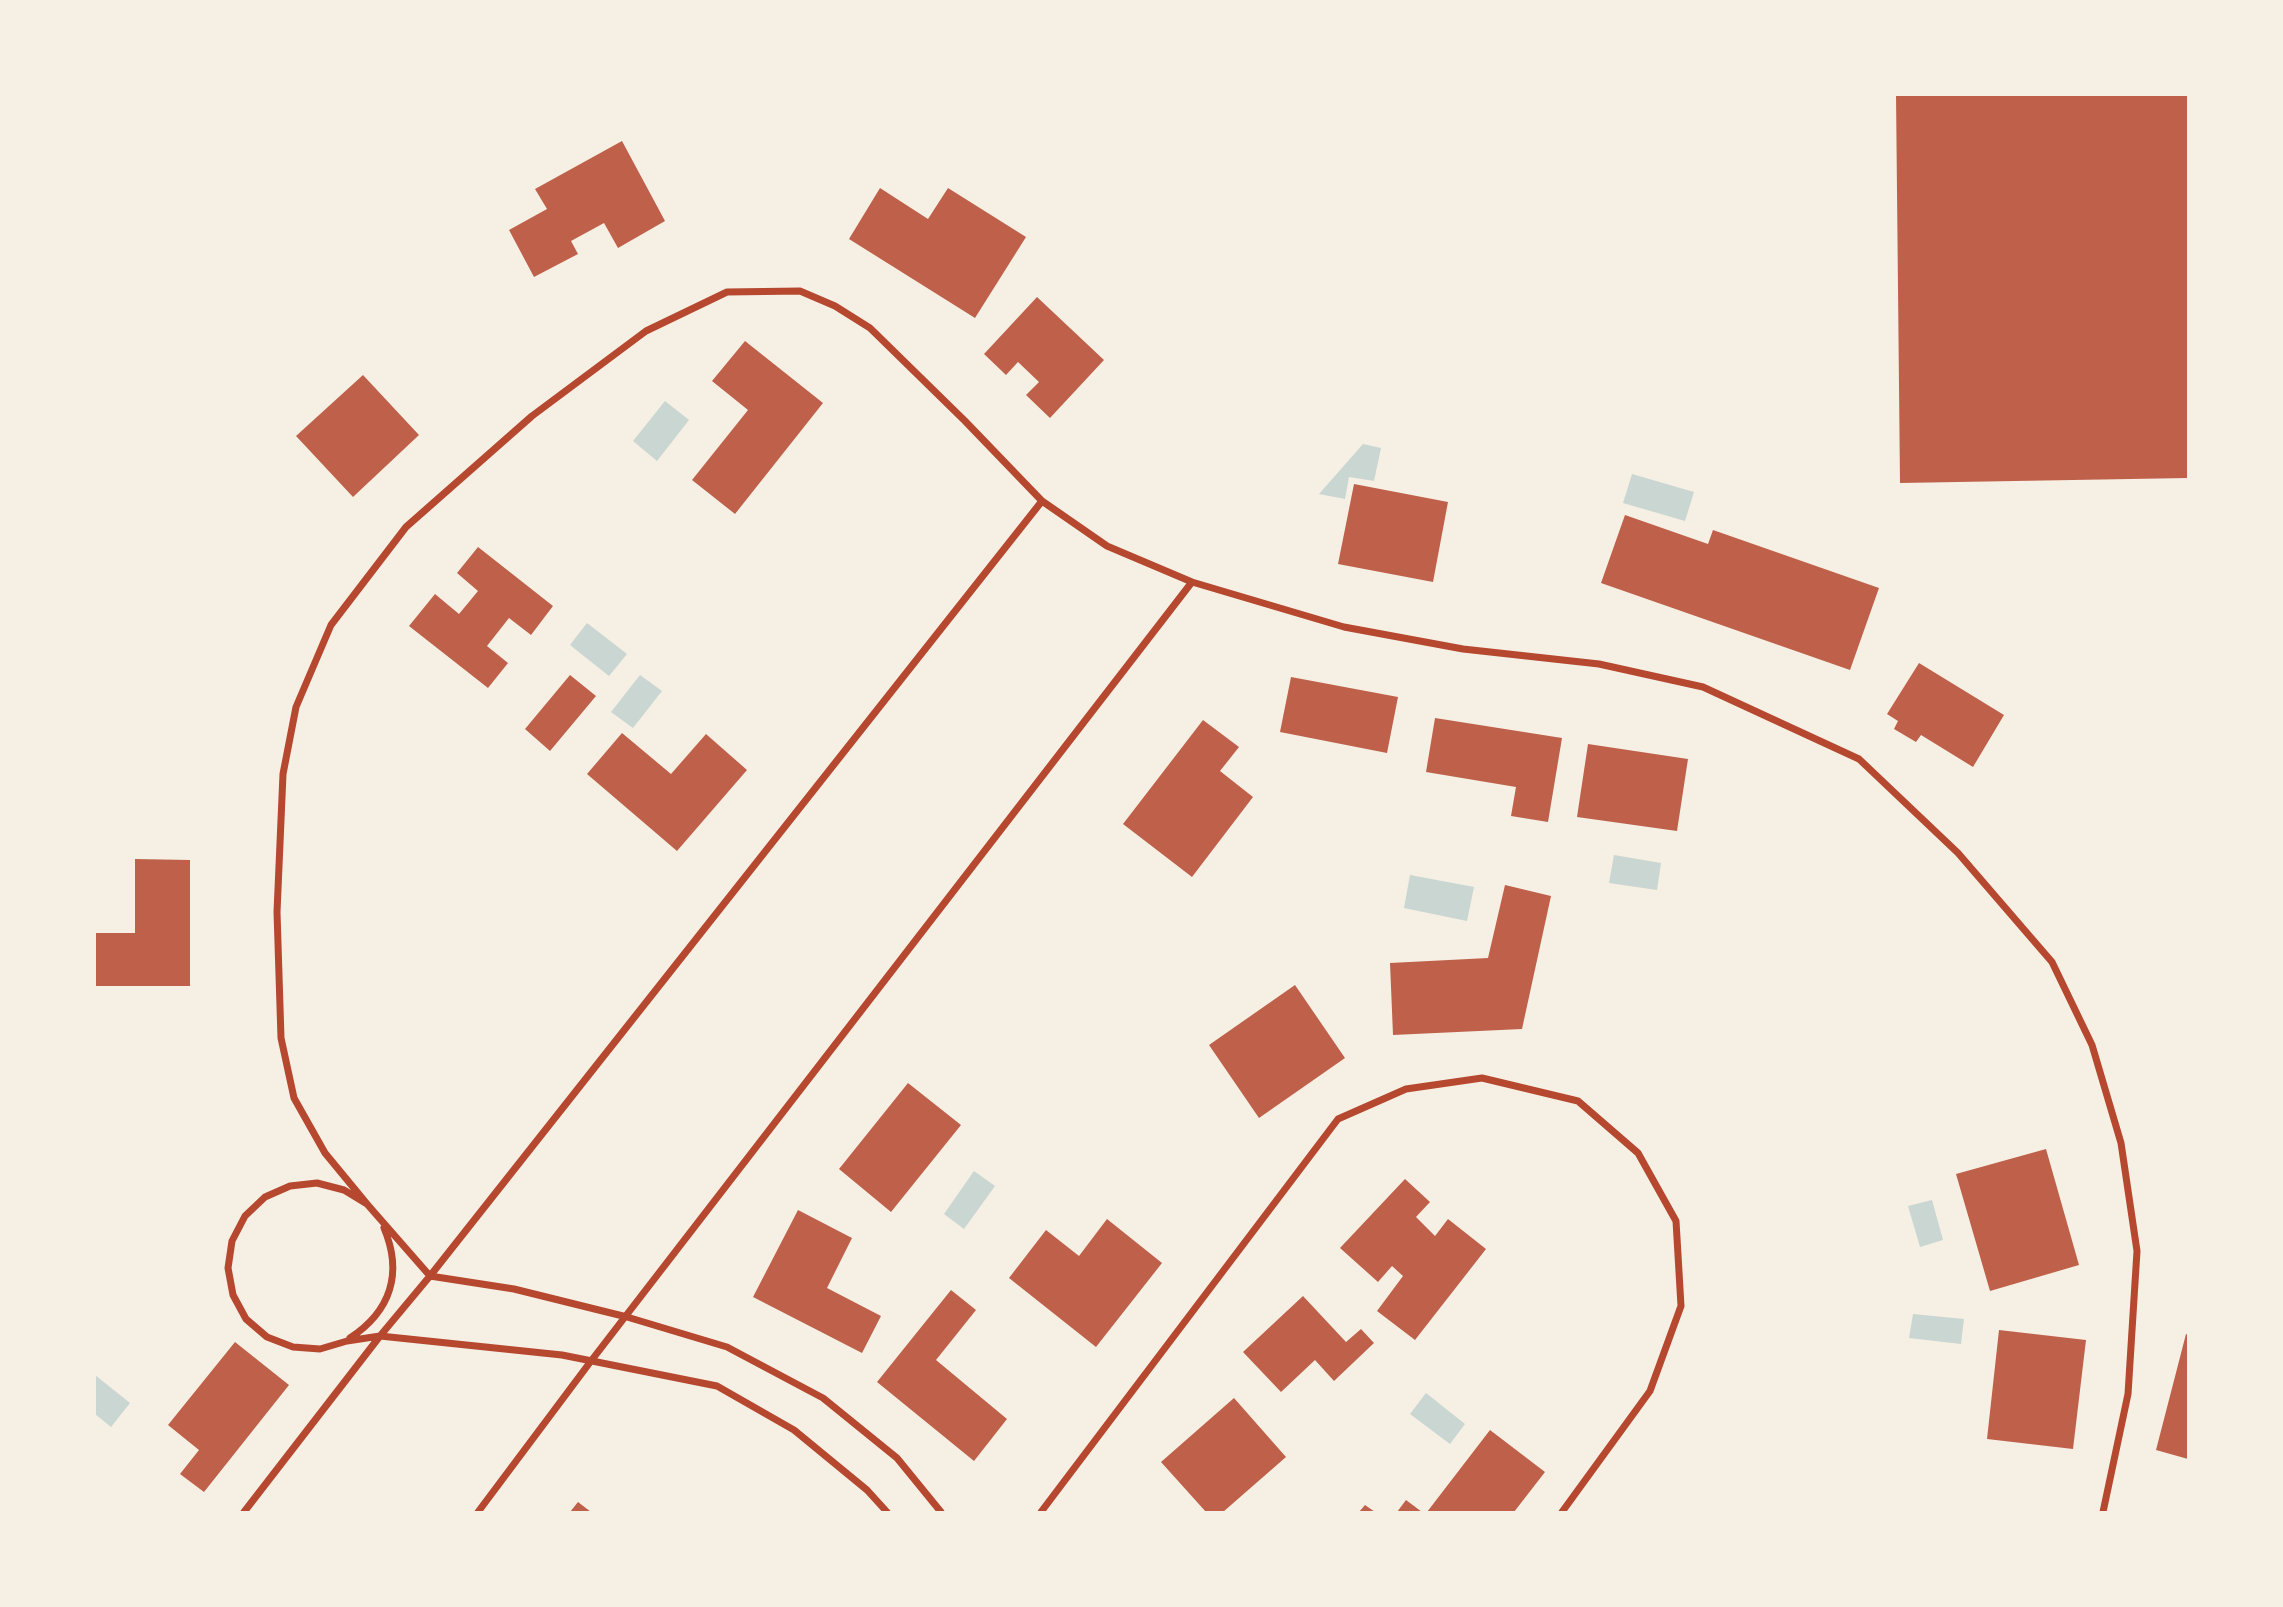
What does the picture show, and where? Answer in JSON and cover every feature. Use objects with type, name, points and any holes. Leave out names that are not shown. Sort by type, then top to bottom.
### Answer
[{"type":"street","points":[[941,1513],[897,1458],[822,1398],[727,1347],[627,1317],[514,1289],[430,1276],[325,1153],[294,1098],[281,1038],[277,912],[283,774],[296,708],[331,625],[406,527],[532,416],[646,331],[727,292],[800,291],[835,306],[870,328],[1042,501],[1107,546],[1192,582],[1344,626],[1463,649],[1599,664],[1703,687],[1858,759],[1958,853],[2052,962],[2092,1045],[2121,1143],[2137,1251],[2128,1394],[2103,1513]]},
{"type":"street","points":[[244,1513],[380,1335],[430,1276],[1042,501]]},
{"type":"street","points":[[478,1513],[1192,582]]},
{"type":"street","points":[[1041,1513],[1338,1119],[1406,1089],[1482,1078],[1578,1101],[1638,1153],[1676,1221],[1681,1306],[1650,1391],[1562,1513]]},
{"type":"street","points":[[367,1204],[344,1190],[317,1183],[290,1186],[265,1197],[245,1216],[232,1241],[228,1268],[233,1295],[246,1319],[267,1337],[293,1347],[320,1349],[380,1335],[562,1355],[717,1386],[794,1430],[867,1490],[887,1513]]},
{"type":"street","points":[[347,1341],[366,1328],[381,1310],[391,1289],[394,1266],[391,1243],[382,1222]]},
{"type":"shaded area","points":[[665,401],[689,420],[657,461],[633,441]]},
{"type":"shaded area","points":[[1363,444],[1381,448],[1374,481],[1349,477],[1345,499],[1319,494]]},
{"type":"shaded area","points":[[1632,474],[1694,492],[1685,521],[1623,503]]},
{"type":"shaded area","points":[[587,623],[627,654],[609,676],[570,645]]},
{"type":"shaded area","points":[[640,675],[662,691],[633,728],[611,712]]},
{"type":"shaded area","points":[[1614,855],[1661,863],[1657,890],[1609,883]]},
{"type":"shaded area","points":[[1410,875],[1474,887],[1467,921],[1404,908]]},
{"type":"shaded area","points":[[974,1171],[995,1186],[964,1229],[944,1214]]},
{"type":"shaded area","points":[[1932,1200],[1943,1240],[1920,1247],[1908,1206]]},
{"type":"shaded area","points":[[1913,1314],[1964,1319],[1961,1344],[1909,1338]]},
{"type":"shaded area","points":[[95,1375],[130,1403],[111,1427],[95,1414]]},
{"type":"shaded area","points":[[1426,1393],[1465,1424],[1450,1444],[1410,1414]]},
{"type":"building","points":[[1896,94],[2188,94],[2188,478],[1900,483]]},
{"type":"building","points":[[622,141],[665,221],[618,248],[604,223],[571,241],[578,254],[534,277],[509,230],[547,209],[535,189]]},
{"type":"building","points":[[880,188],[928,219],[948,188],[1026,237],[975,318],[849,239]]},
{"type":"building","points":[[1037,297],[1104,360],[1050,418],[1026,395],[1039,382],[1018,362],[1006,375],[984,354]]},
{"type":"building","points":[[745,341],[823,403],[735,514],[692,480],[748,410],[712,381]]},
{"type":"building","points":[[363,375],[419,435],[353,497],[296,436]]},
{"type":"building","points":[[1354,484],[1448,502],[1433,582],[1338,564]]},
{"type":"building","points":[[1625,515],[1708,544],[1713,530],[1879,588],[1850,670],[1601,583]]},
{"type":"building","points":[[478,547],[553,606],[531,635],[509,618],[487,646],[508,663],[488,688],[409,626],[435,594],[459,614],[478,591],[457,573]]},
{"type":"building","points":[[1919,663],[2004,715],[1973,767],[1921,735],[1916,742],[1894,729],[1898,721],[1887,714]]},
{"type":"building","points":[[570,675],[596,696],[550,751],[525,729]]},
{"type":"building","points":[[1291,677],[1398,697],[1387,753],[1280,732]]},
{"type":"building","points":[[1435,718],[1562,738],[1548,822],[1511,816],[1516,787],[1426,772]]},
{"type":"building","points":[[1203,720],[1239,747],[1220,771],[1253,797],[1192,877],[1123,824]]},
{"type":"building","points":[[622,733],[671,774],[706,734],[747,770],[677,851],[587,774]]},
{"type":"building","points":[[1588,744],[1688,759],[1677,831],[1577,817]]},
{"type":"building","points":[[135,859],[190,860],[190,986],[94,986],[94,933],[135,933]]},
{"type":"building","points":[[1505,885],[1551,896],[1522,1029],[1393,1035],[1390,963],[1488,958]]},
{"type":"building","points":[[1295,985],[1345,1058],[1259,1118],[1209,1045]]},
{"type":"building","points":[[908,1083],[961,1125],[891,1212],[839,1169]]},
{"type":"building","points":[[2046,1149],[2079,1265],[1990,1291],[1956,1174]]},
{"type":"building","points":[[1405,1179],[1430,1202],[1416,1217],[1435,1236],[1448,1219],[1486,1249],[1415,1340],[1377,1311],[1403,1276],[1392,1266],[1378,1282],[1340,1248]]},
{"type":"building","points":[[798,1210],[852,1238],[827,1288],[881,1316],[862,1353],[753,1297]]},
{"type":"building","points":[[1107,1219],[1162,1263],[1096,1347],[1009,1278],[1046,1230],[1079,1256]]},
{"type":"building","points":[[951,1290],[976,1310],[936,1360],[1007,1419],[974,1461],[877,1382]]},
{"type":"building","points":[[1303,1296],[1346,1342],[1361,1329],[1374,1343],[1334,1381],[1315,1360],[1281,1392],[1243,1352]]},
{"type":"building","points":[[1999,1330],[2086,1340],[2073,1449],[1987,1439]]},
{"type":"building","points":[[2186,1334],[2188,1335],[2188,1459],[2156,1450]]},
{"type":"building","points":[[235,1342],[289,1385],[204,1492],[180,1474],[199,1450],[168,1425]]},
{"type":"building","points":[[1234,1398],[1286,1457],[1223,1512],[1206,1512],[1161,1462]]},
{"type":"building","points":[[1490,1430],[1545,1472],[1514,1512],[1427,1512]]},
{"type":"building","points":[[1406,1500],[1422,1512],[1397,1512]]},
{"type":"building","points":[[578,1502],[591,1512],[570,1512]]},
{"type":"building","points":[[1365,1505],[1375,1512],[1359,1512]]}]
